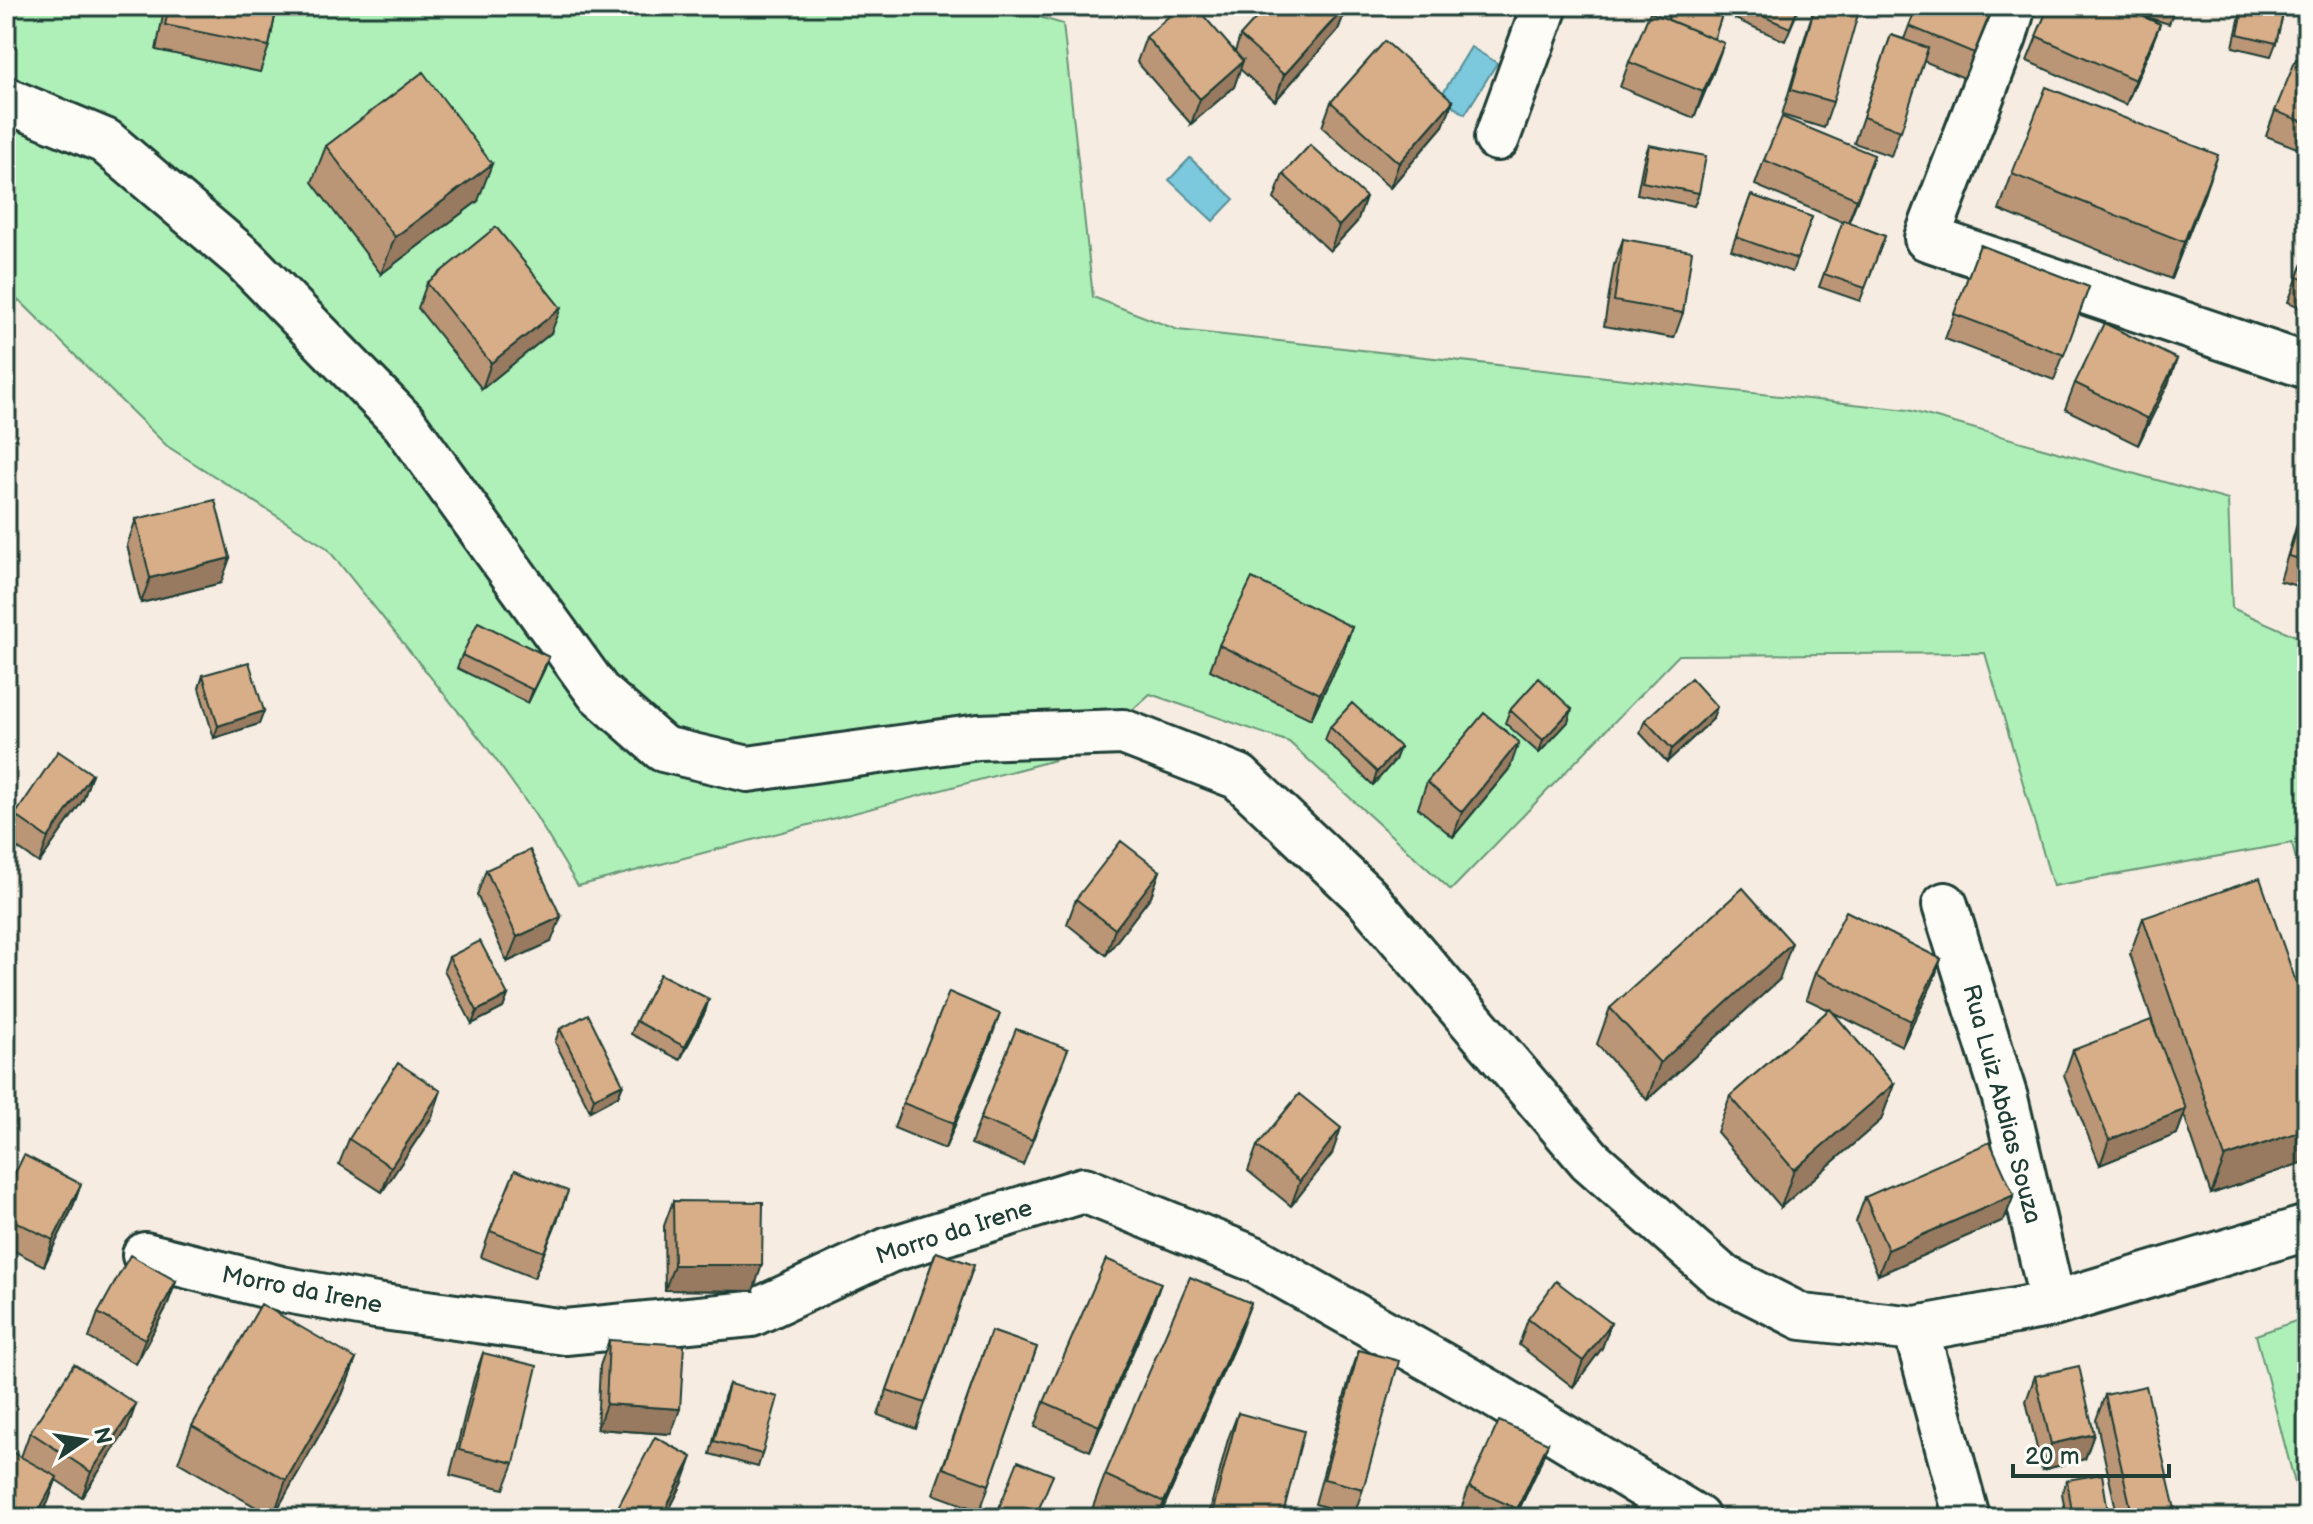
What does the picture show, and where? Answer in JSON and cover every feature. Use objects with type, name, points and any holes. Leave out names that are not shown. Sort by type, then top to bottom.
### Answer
[{"type":"street","points":[[1497,138],[1545,6]]},
{"type":"street","points":[[2013,6],[1927,238],[2307,366]]},
{"type":"street","points":[[6,100],[105,141],[244,259],[404,423],[598,692],[663,749],[748,769],[979,737],[1123,732],[1239,777],[1366,897],[1590,1160],[1721,1276],[1802,1317],[1916,1329],[2053,1304],[2307,1228]]},
{"type":"street","name":"Rua Luiz Abdias Souza","points":[[1945,905],[2005,1098],[2053,1304]]},
{"type":"street","name":"Morro da Irene","points":[[145,1255],[281,1289],[376,1306],[565,1332],[751,1314],[889,1250],[1084,1190],[1254,1259],[1491,1393],[1697,1518]]},
{"type":"street","points":[[1916,1329],[1967,1518]]},
{"type":"green space","points":[[6,6],[1002,6],[1063,24],[1093,297],[1178,330],[1908,410],[2228,500],[2232,608],[2307,641],[2307,908],[2292,843],[2053,886],[1985,653],[1679,655],[1451,890],[1289,742],[1150,694],[1085,752],[578,886],[534,813],[486,746],[327,548],[167,446],[20,301],[6,297]]},
{"type":"green space","points":[[2307,1317],[2307,1518],[2304,1518],[2256,1335]]},
{"type":"water","points":[[1471,47],[1497,63],[1465,114],[1440,98]]},
{"type":"water","points":[[1190,158],[1234,199],[1213,221],[1169,180]]},
{"type":"building","points":[[169,6],[277,6],[269,46],[165,25]]},
{"type":"building","points":[[1180,6],[1195,6],[1243,61],[1200,99],[1146,37]]},
{"type":"building","points":[[1267,6],[1346,6],[1284,75],[1240,36]]},
{"type":"building","points":[[1672,6],[1725,6],[1714,39],[1668,20]]},
{"type":"building","points":[[1740,6],[1799,6],[1790,28]]},
{"type":"building","points":[[1815,6],[1833,6],[1858,14],[1833,102],[1791,90]]},
{"type":"building","points":[[1917,6],[1993,6],[1974,53],[1909,26]]},
{"type":"building","points":[[2049,6],[2119,6],[2160,24],[2135,80],[2036,36]]},
{"type":"building","points":[[2244,6],[2285,6],[2276,43],[2238,34]]},
{"type":"building","points":[[1650,12],[1724,43],[1703,92],[1629,62]]},
{"type":"building","points":[[1891,35],[1928,48],[1901,131],[1863,117]]},
{"type":"building","points":[[1385,41],[1453,101],[1399,163],[1331,102]]},
{"type":"building","points":[[2296,59],[2307,63],[2307,123],[2275,111]]},
{"type":"building","points":[[423,72],[492,164],[395,237],[326,146]]},
{"type":"building","points":[[2046,87],[2218,155],[2184,242],[2012,174]]},
{"type":"building","points":[[1782,117],[1874,155],[1857,199],[1764,160]]},
{"type":"building","points":[[1310,145],[1366,197],[1339,226],[1283,174]]},
{"type":"building","points":[[1649,145],[1706,156],[1699,193],[1642,182]]},
{"type":"building","points":[[1751,195],[1812,217],[1797,259],[1736,237]]},
{"type":"building","points":[[1843,220],[1885,236],[1865,288],[1824,274]]},
{"type":"building","points":[[496,227],[561,308],[491,363],[427,283]]},
{"type":"building","points":[[1623,239],[1692,251],[1683,313],[1614,301]]},
{"type":"building","points":[[1980,245],[2089,287],[2064,355],[1954,314]]},
{"type":"building","points":[[2307,253],[2307,281],[2298,277]]},
{"type":"building","points":[[2104,323],[2177,359],[2148,419],[2075,383]]},
{"type":"building","points":[[2307,499],[2307,561],[2289,556]]},
{"type":"building","points":[[215,500],[230,558],[150,578],[136,519]]},
{"type":"building","points":[[1252,578],[1352,627],[1320,694],[1219,645]]},
{"type":"building","points":[[478,622],[549,657],[533,690],[462,655]]},
{"type":"building","points":[[249,662],[264,711],[218,726],[203,675]]},
{"type":"building","points":[[1539,678],[1572,709],[1543,740],[1510,710]]},
{"type":"building","points":[[1691,678],[1717,707],[1672,749],[1645,720]]},
{"type":"building","points":[[1352,703],[1400,747],[1377,772],[1330,727]]},
{"type":"building","points":[[1484,713],[1519,742],[1462,812],[1427,782]]},
{"type":"building","points":[[58,751],[92,774],[48,838],[15,815]]},
{"type":"building","points":[[1121,841],[1160,871],[1115,929],[1076,899]]},
{"type":"building","points":[[530,850],[561,917],[517,937],[486,870]]},
{"type":"building","points":[[2260,878],[2307,1014],[2307,1129],[2225,1157],[2143,918]]},
{"type":"building","points":[[1743,888],[1792,943],[1660,1063],[1610,1008]]},
{"type":"building","points":[[1846,911],[1941,959],[1911,1021],[1815,973]]},
{"type":"building","points":[[480,941],[508,995],[477,1011],[449,957]]},
{"type":"building","points":[[660,974],[709,999],[685,1047],[636,1021]]},
{"type":"building","points":[[949,992],[1000,1014],[954,1123],[903,1103]]},
{"type":"building","points":[[1830,1009],[1894,1084],[1794,1170],[1730,1096]]},
{"type":"building","points":[[588,1014],[623,1084],[594,1098],[560,1029]]},
{"type":"building","points":[[2151,1020],[2186,1109],[2109,1140],[2073,1050]]},
{"type":"building","points":[[1016,1029],[1068,1049],[1032,1140],[980,1119]]},
{"type":"building","points":[[398,1063],[441,1091],[391,1167],[349,1139]]},
{"type":"building","points":[[1299,1094],[1341,1128],[1300,1181],[1257,1146]]},
{"type":"building","points":[[1990,1142],[2014,1195],[1888,1250],[1865,1197]]},
{"type":"building","points":[[24,1155],[81,1184],[53,1240],[6,1217],[6,1192]]},
{"type":"building","points":[[515,1170],[568,1191],[544,1252],[490,1231]]},
{"type":"building","points":[[673,1201],[763,1202],[762,1265],[674,1265]]},
{"type":"building","points":[[936,1252],[974,1265],[925,1403],[887,1390]]},
{"type":"building","points":[[130,1255],[176,1281],[145,1339],[98,1313]]},
{"type":"building","points":[[1106,1259],[1161,1283],[1099,1426],[1044,1402]]},
{"type":"building","points":[[1190,1277],[1251,1303],[1164,1502],[1105,1475]]},
{"type":"building","points":[[1556,1281],[1611,1323],[1583,1361],[1528,1319]]},
{"type":"building","points":[[261,1304],[356,1359],[286,1480],[192,1426]]},
{"type":"building","points":[[991,1331],[1037,1347],[989,1485],[943,1468]]},
{"type":"building","points":[[609,1340],[684,1345],[680,1409],[606,1404]]},
{"type":"building","points":[[1359,1350],[1399,1361],[1363,1489],[1324,1479]]},
{"type":"building","points":[[483,1353],[537,1366],[514,1463],[459,1450]]},
{"type":"building","points":[[74,1364],[136,1404],[91,1472],[30,1432]]},
{"type":"building","points":[[2079,1366],[2094,1434],[2051,1444],[2035,1376]]},
{"type":"building","points":[[729,1384],[778,1397],[762,1454],[714,1441]]},
{"type":"building","points":[[2146,1386],[2177,1518],[2133,1518],[2105,1395]]},
{"type":"building","points":[[1238,1413],[1304,1431],[1282,1518],[1227,1518],[1212,1514]]},
{"type":"building","points":[[1499,1421],[1548,1443],[1517,1509],[1469,1487]]},
{"type":"building","points":[[655,1437],[692,1457],[661,1518],[638,1518],[618,1507]]},
{"type":"building","points":[[12,1452],[57,1477],[35,1518],[6,1518],[6,1464]]},
{"type":"building","points":[[1018,1461],[1053,1475],[1035,1518],[995,1518]]},
{"type":"building","points":[[2102,1474],[2109,1518],[2073,1518],[2067,1480]]}]
